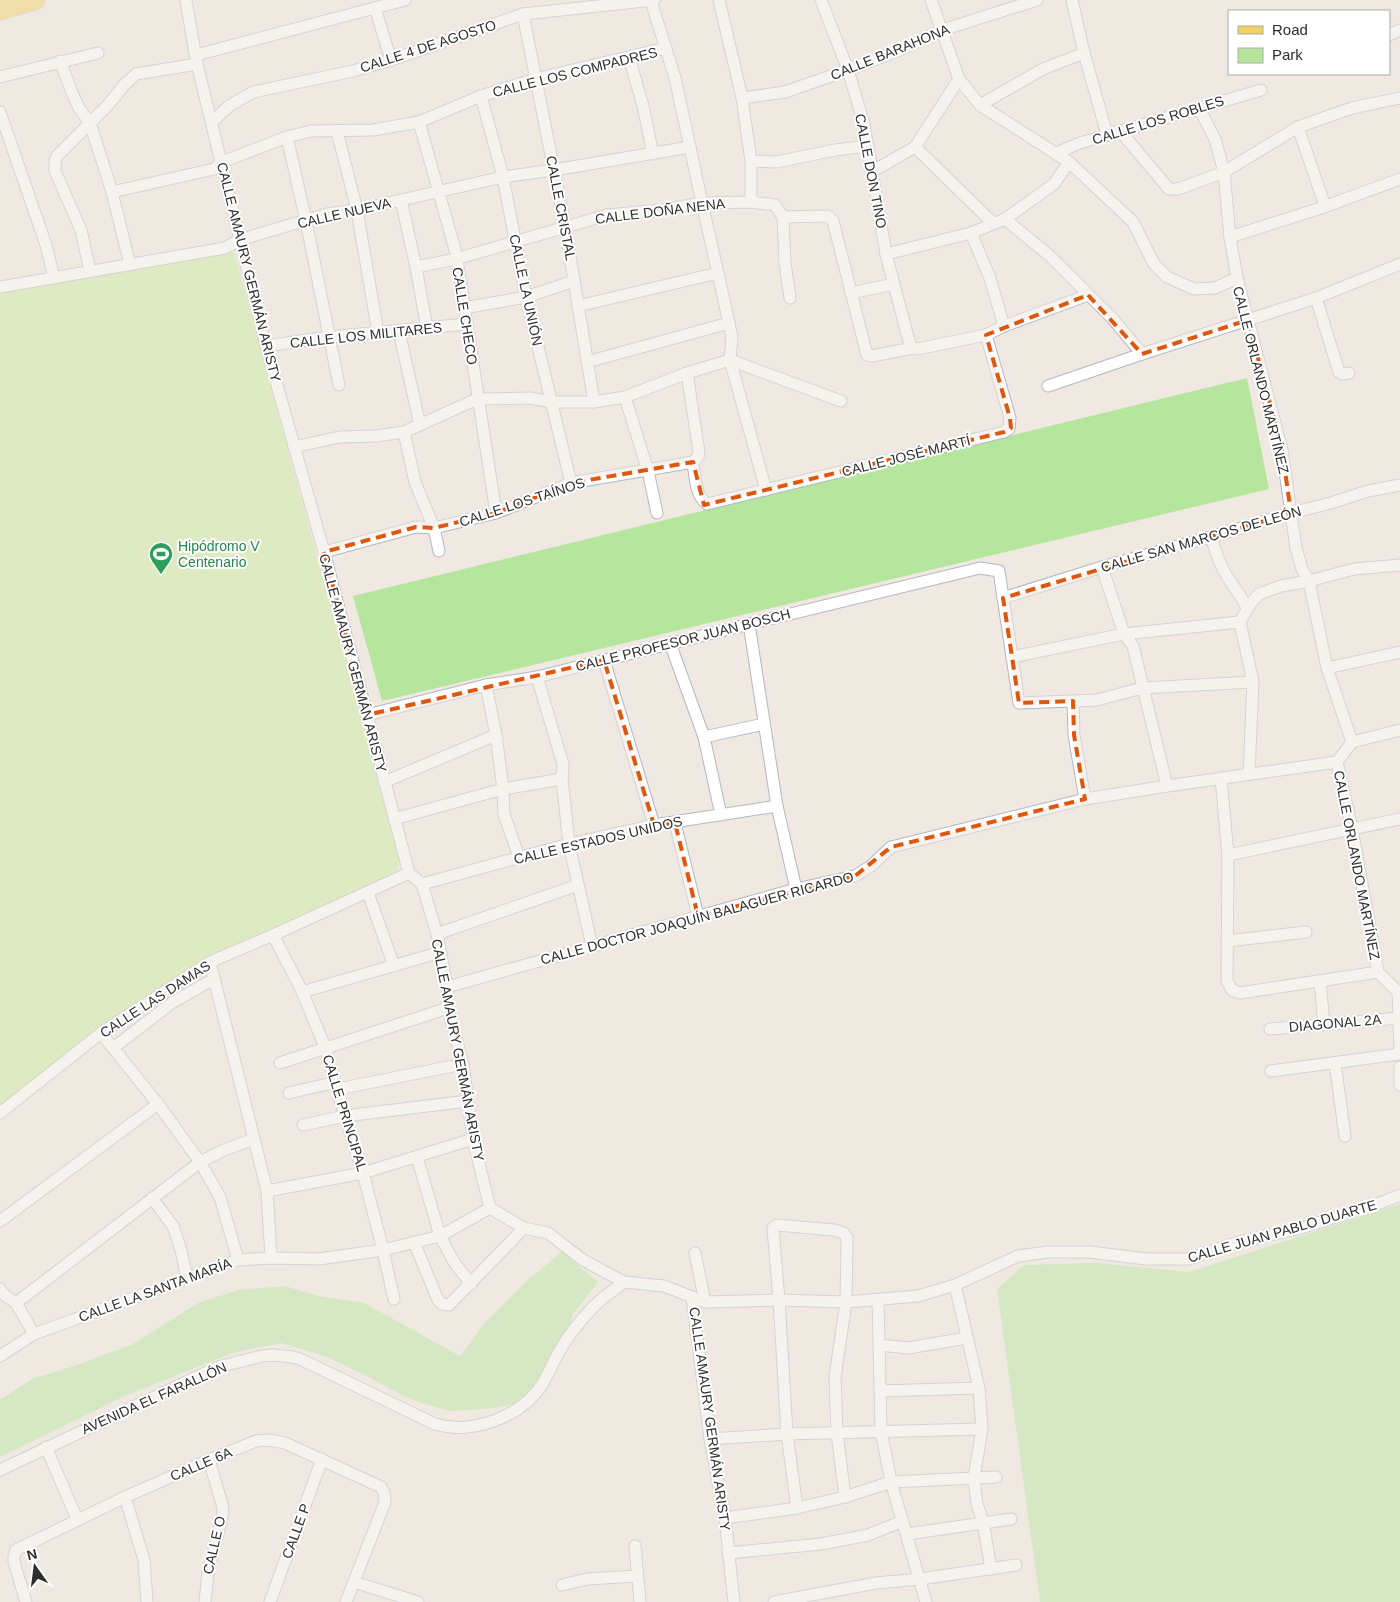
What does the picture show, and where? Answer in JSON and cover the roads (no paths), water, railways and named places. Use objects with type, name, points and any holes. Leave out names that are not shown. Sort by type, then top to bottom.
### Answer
[{"type":"main road","points":[[0,10],[35,0]]},
{"type":"street","points":[[90,272],[82,230],[54,171],[54,160],[108,105],[124,84],[136,74],[405,0]]},
{"type":"street","points":[[653,0],[675,78],[732,336],[730,360],[766,490]]},
{"type":"street","name":"CALLE 4 DE AGOSTO","points":[[212,122],[229,106],[252,92],[353,71],[391,60],[523,14],[653,0]]},
{"type":"street","points":[[719,0],[742,98],[750,162],[751,202]]},
{"type":"street","name":"CALLE DON TINO","points":[[821,0],[848,70],[864,124],[886,254],[911,347]]},
{"type":"street","points":[[930,0],[959,79],[980,105],[1070,162],[1133,222],[1154,264],[1167,277],[1194,289],[1215,288],[1236,278]]},
{"type":"street","name":"CALLE BARAHONA","points":[[742,98],[784,92],[848,70],[902,49],[942,30],[1012,4],[1037,0]]},
{"type":"street","points":[[1072,0],[1084,53],[1106,131],[1109,135]]},
{"type":"street","name":"CALLE AMAURY GERMÁN ARISTY","points":[[186,1],[196,59],[266,346],[324,552],[409,874]]},
{"type":"street","points":[[374,8],[391,60]]},
{"type":"street","name":"CALLE CRISTAL","points":[[523,14],[565,226],[594,402]]},
{"type":"street","name":"CALLE LOS COMPADRES","points":[[112,192],[214,169],[222,162],[287,137],[311,131],[373,130],[418,122],[480,96],[536,79],[666,48]]},
{"type":"street","points":[[0,77],[98,53]]},
{"type":"street","points":[[980,105],[1043,69],[1084,53]]},
{"type":"street","points":[[629,57],[644,106],[653,154]]},
{"type":"street","points":[[60,61],[79,108],[90,122],[112,192],[130,264]]},
{"type":"street","points":[[873,171],[915,146],[959,79]]},
{"type":"street","name":"CALLE LOS ROBLES","points":[[1056,153],[1080,143],[1261,90]]},
{"type":"street","name":"CALLE LA UNIÓN","points":[[480,96],[503,177],[526,297],[571,483]]},
{"type":"street","points":[[1121,132],[1169,189],[1178,189],[1224,172],[1298,127],[1352,108],[1400,98]]},
{"type":"street","name":"CALLE ORLANDO MARTÍNEZ","points":[[1194,109],[1201,112],[1215,139],[1224,172],[1236,278],[1282,450],[1298,555],[1302,569],[1309,581],[1327,668],[1352,742]]},
{"type":"street","points":[[0,112],[46,245],[54,278]]},
{"type":"street","name":"CALLE CHECO","points":[[418,122],[456,259],[496,513]]},
{"type":"street","points":[[1298,127],[1324,206]]},
{"type":"street","points":[[337,131],[357,210],[378,333]]},
{"type":"street","points":[[287,137],[306,221],[338,385]]},
{"type":"street","points":[[750,162],[776,162],[835,150],[868,146]]},
{"type":"street","points":[[915,146],[993,223]]},
{"type":"street","name":"CALLE NUEVA","points":[[0,287],[225,248],[240,240],[326,214],[357,210],[503,177],[690,148]]},
{"type":"street","points":[[886,254],[970,233],[1005,219],[1054,184],[1070,162]]},
{"type":"street","points":[[1230,236],[1400,179]]},
{"type":"street","points":[[401,200],[427,328]]},
{"type":"street","name":"CALLE DOÑA NENA","points":[[416,268],[456,259],[607,215],[702,204],[751,202],[775,205],[783,217]]},
{"type":"street","points":[[790,298],[785,263],[783,217],[828,216],[831,218],[867,355],[872,356],[911,347],[917,349],[986,335],[1004,326],[1088,295]]},
{"type":"street","points":[[1005,219],[1050,256],[1113,319],[1142,354]]},
{"type":"street","points":[[970,233],[990,278],[1004,326]]},
{"type":"street","points":[[1048,386],[1316,298],[1400,264]]},
{"type":"street","points":[[578,306],[718,273]]},
{"type":"street","points":[[464,308],[526,297],[574,281]]},
{"type":"street","points":[[852,293],[894,284]]},
{"type":"street","points":[[1316,298],[1339,372],[1342,374],[1349,373]]},
{"type":"street","points":[[587,362],[729,323]]},
{"type":"street","name":"CALLE LOS MILITARES","points":[[266,346],[466,324]]},
{"type":"street","points":[[398,331],[420,425]]},
{"type":"street","name":"CALLE JOSÉ MARTÍ","points":[[693,462],[699,494],[707,504],[1004,432],[1009,429],[1010,418],[986,335]]},
{"type":"street","points":[[294,446],[339,437],[376,436],[404,432],[477,399],[530,398],[552,402],[594,402],[625,397],[687,373],[730,360],[841,401]]},
{"type":"street","points":[[687,373],[699,452],[698,457],[693,462]]},
{"type":"street","points":[[625,397],[648,470],[657,513]]},
{"type":"street","points":[[404,432],[415,482],[434,528],[439,551]]},
{"type":"street","name":"CALLE LOS TAÍNOS","points":[[324,552],[416,527],[434,528],[496,513],[571,483],[693,462]]},
{"type":"street","name":"CALLE SAN MARCOS DE LEÓN","points":[[1003,598],[1102,567],[1368,491],[1400,485]]},
{"type":"street","points":[[1211,537],[1218,560],[1247,608]]},
{"type":"street","points":[[1249,774],[1253,682],[1240,622],[1247,608],[1259,594],[1281,586],[1354,569],[1400,565]]},
{"type":"street","points":[[1102,567],[1124,634],[1133,646],[1167,786]]},
{"type":"street","name":"CALLE PROFESOR JUAN BOSCH","points":[[367,715],[486,685],[537,677],[980,568],[999,571],[1003,598]]},
{"type":"street","points":[[1003,598],[1019,703],[1096,700],[1142,688],[1253,682]]},
{"type":"street","points":[[1012,657],[1124,634],[1240,622]]},
{"type":"street","points":[[748,624],[777,806],[796,889]]},
{"type":"street","points":[[670,643],[704,737],[721,815]]},
{"type":"street","points":[[1327,668],[1400,652]]},
{"type":"street","points":[[604,660],[654,825]]},
{"type":"street","points":[[537,677],[563,764],[562,779],[569,844],[592,946]]},
{"type":"street","points":[[486,685],[496,735],[503,789],[504,814],[520,857]]},
{"type":"street","points":[[1072,701],[1074,735],[1085,799]]},
{"type":"street","points":[[704,737],[764,724]]},
{"type":"street","points":[[1337,762],[1352,742],[1400,730]]},
{"type":"street","points":[[384,782],[496,735]]},
{"type":"street","name":"CALLE ORLANDO MARTÍNEZ","points":[[1337,762],[1352,829],[1378,972],[1399,992],[1400,1050]]},
{"type":"street","name":"CALLE DOCTOR JOAQUÍN BALAGUER RICARDO","points":[[447,987],[796,889],[855,876],[871,866],[890,847],[1085,799],[1337,762]]},
{"type":"street","points":[[1221,778],[1228,855],[1227,981],[1232,990],[1240,993],[1378,972]]},
{"type":"street","points":[[394,818],[503,789],[562,779]]},
{"type":"street","name":"CALLE ESTADOS UNIDOS","points":[[422,884],[569,844],[654,825],[777,806]]},
{"type":"street","points":[[1228,855],[1400,819]]},
{"type":"street","points":[[675,823],[698,916]]},
{"type":"street","points":[[409,874],[422,884]]},
{"type":"street","name":"CALLE LAS DAMAS","points":[[0,1113],[101,1033],[210,962],[409,874]]},
{"type":"street","name":"CALLE AMAURY GERMÁN ARISTY","points":[[422,884],[441,952],[447,987],[448,1008],[463,1064],[473,1139],[490,1208],[524,1228],[548,1233],[582,1260],[624,1282],[664,1286],[692,1297],[710,1440],[725,1518],[734,1602]]},
{"type":"street","points":[[437,934],[578,885]]},
{"type":"street","points":[[368,893],[394,966]]},
{"type":"street","points":[[1226,941],[1306,932]]},
{"type":"street","name":"CALLE PRINCIPAL","points":[[273,935],[302,992],[325,1047],[363,1173],[394,1299]]},
{"type":"street","points":[[302,992],[441,952]]},
{"type":"street","points":[[210,962],[267,1191],[271,1258]]},
{"type":"street","points":[[113,1048],[174,1002],[214,979]]},
{"type":"street","points":[[1320,981],[1324,1024]]},
{"type":"street","points":[[280,1063],[448,1008]]},
{"type":"street","name":"DIAGONAL 2A","points":[[1270,1029],[1399,1018]]},
{"type":"street","points":[[101,1033],[158,1104],[200,1162],[220,1197],[238,1260]]},
{"type":"street","points":[[1271,1071],[1400,1054]]},
{"type":"street","points":[[1335,1063],[1346,1136]]},
{"type":"street","points":[[289,1092],[337,1086],[463,1064]]},
{"type":"street","points":[[1400,1067],[1400,1084]]},
{"type":"street","points":[[303,1125],[345,1116],[468,1101]]},
{"type":"street","points":[[0,1221],[158,1104]]},
{"type":"street","points":[[16,1303],[200,1162],[254,1138]]},
{"type":"street","points":[[267,1191],[363,1173],[473,1139]]},
{"type":"street","points":[[417,1156],[440,1236],[454,1262],[471,1284]]},
{"type":"street","name":"CALLE JUAN PABLO DUARTE","points":[[692,1297],[705,1302],[779,1300],[846,1302],[918,1296],[954,1285],[1018,1256],[1048,1252],[1090,1252],[1146,1259],[1188,1259],[1240,1242],[1301,1228],[1400,1195]]},
{"type":"street","points":[[152,1198],[173,1226],[187,1278]]},
{"type":"street","name":"CALLE LA SANTA MARÍA","points":[[0,1356],[34,1334],[238,1260],[271,1258],[319,1259],[383,1250],[440,1236],[490,1208]]},
{"type":"street","points":[[797,1508],[787,1434],[773,1228],[777,1225],[834,1230],[844,1233],[847,1238],[846,1302],[836,1377],[837,1433],[845,1497]]},
{"type":"street","points":[[414,1242],[438,1300],[442,1304],[449,1305],[524,1228]]},
{"type":"street","points":[[695,1253],[705,1302]]},
{"type":"street","name":"AVENIDA EL FARALLÓN","points":[[0,1470],[218,1367],[262,1356],[274,1355],[302,1360],[434,1424],[447,1427],[465,1427],[506,1417],[520,1408],[536,1393],[560,1350],[577,1326],[602,1299],[624,1282]]},
{"type":"street","points":[[954,1285],[979,1388],[982,1430],[974,1478],[977,1504],[983,1522],[991,1569]]},
{"type":"street","points":[[0,1289],[16,1303],[34,1334]]},
{"type":"street","points":[[878,1300],[881,1431],[891,1482],[926,1602]]},
{"type":"street","points":[[879,1345],[908,1348],[967,1338]]},
{"type":"street","points":[[880,1391],[979,1388]]},
{"type":"street","points":[[710,1440],[787,1434],[982,1430]]},
{"type":"street","name":"CALLE 6A","points":[[26,1602],[14,1562],[16,1550],[77,1519],[209,1460],[256,1441],[270,1440],[285,1442],[322,1459],[381,1488],[384,1493],[385,1502],[354,1582]]},
{"type":"street","points":[[46,1447],[77,1519]]},
{"type":"street","name":"CALLE P","points":[[270,1602],[322,1459]]},
{"type":"street","name":"CALLE O","points":[[205,1602],[208,1572],[223,1513],[209,1460]]},
{"type":"street","points":[[725,1518],[797,1508],[845,1497],[891,1482],[996,1477]]},
{"type":"street","points":[[125,1497],[144,1560],[148,1602]]},
{"type":"street","points":[[906,1534],[1011,1519]]},
{"type":"street","points":[[728,1553],[821,1544],[868,1535],[903,1521]]},
{"type":"street","points":[[635,1546],[640,1602]]},
{"type":"street","points":[[774,1602],[876,1584],[1016,1565]]},
{"type":"street","points":[[562,1585],[587,1580],[637,1576]]},
{"type":"street","points":[[346,1602],[354,1582],[418,1602]]},
{"type":"place","name":"Hipódromo V Centenario","points":[[161,575]]}]
